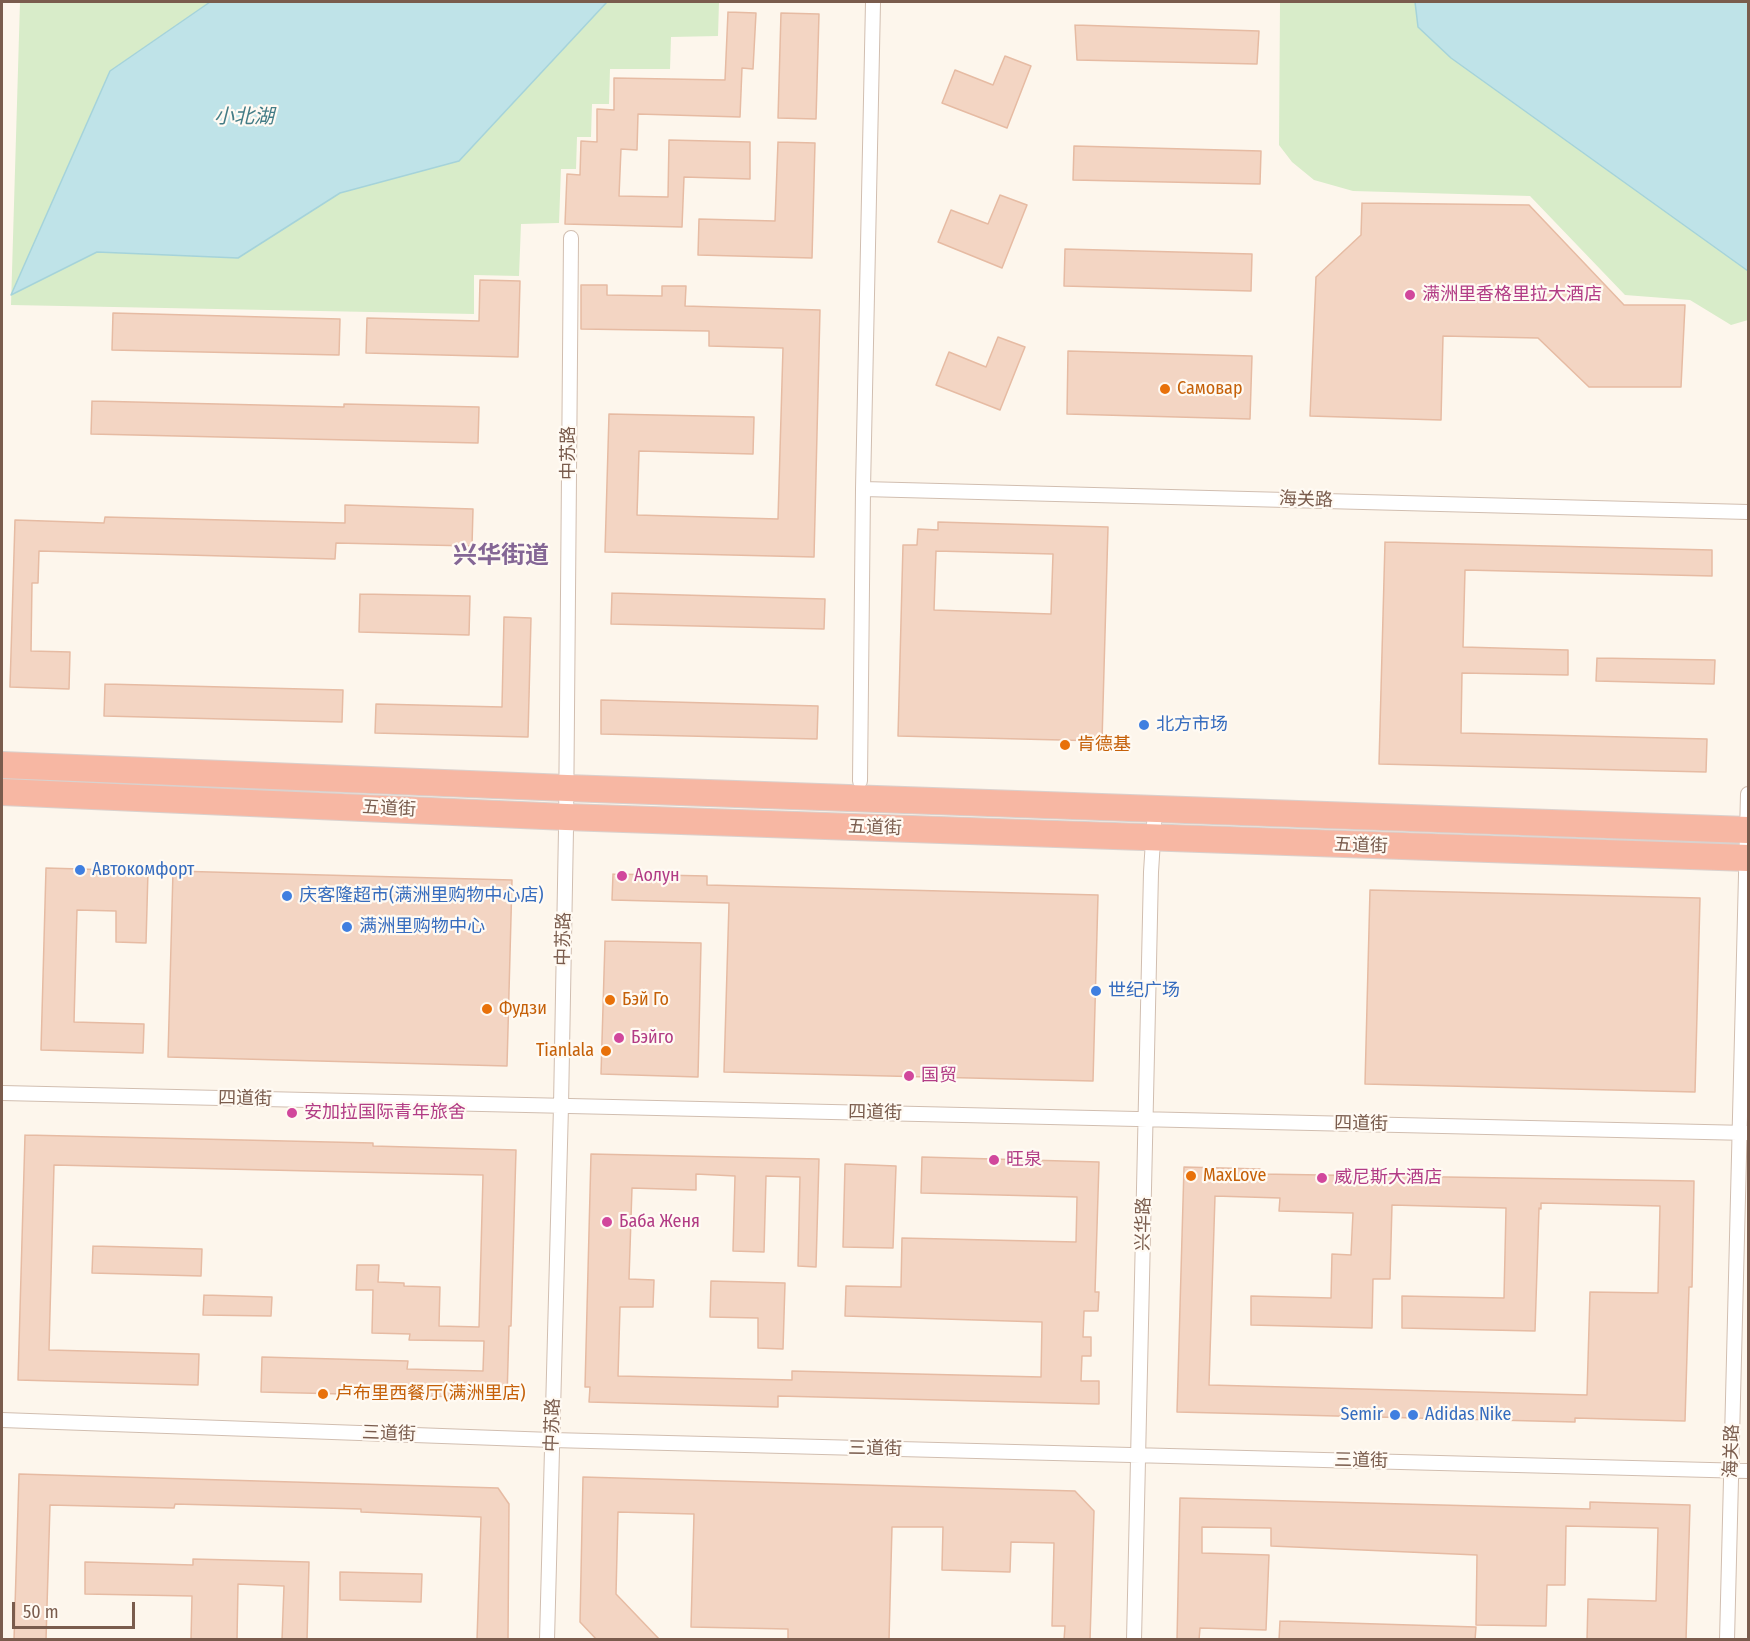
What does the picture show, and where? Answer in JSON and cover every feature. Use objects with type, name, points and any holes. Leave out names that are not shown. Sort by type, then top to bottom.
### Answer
[{"type":"highway","name":"五道街","points":[[2,765],[567,788],[1748,830]]},
{"type":"highway","name":"五道街","points":[[2,792],[566,817],[1748,858]]},
{"type":"street","points":[[860,782],[863,489],[873,2]]},
{"type":"street","name":"中苏路","points":[[547,1640],[567,788],[571,238]]},
{"type":"street","name":"海关路","points":[[863,489],[1749,512]]},
{"type":"street","name":"海关路","points":[[1727,1640],[1744,1132],[1749,794]]},
{"type":"street","name":"兴华路","points":[[1134,1640],[1155,809]]},
{"type":"street","name":"四道街","points":[[2,1093],[1744,1132]]},
{"type":"street","name":"三道街","points":[[2,1420],[552,1440],[1749,1471]]},
{"type":"green space","points":[[20,2],[210,2],[110,71],[12,294],[97,252],[238,258],[340,193],[459,161],[607,2],[719,2],[718,36],[671,37],[670,69],[610,69],[609,104],[592,104],[591,137],[577,137],[576,169],[561,169],[559,223],[521,224],[519,276],[474,275],[474,314],[11,305]]},
{"type":"green space","points":[[1280,2],[1415,2],[1419,27],[1748,269],[1748,320],[1731,325],[1690,300],[1625,295],[1530,196],[1353,191],[1314,180],[1292,162],[1279,145]]},
{"type":"water","name":"小北湖","points":[[210,2],[607,2],[459,161],[340,193],[238,258],[97,252],[11,295],[110,71]]},
{"type":"water","points":[[1415,2],[1748,2],[1748,271],[1451,58],[1418,27]]},
{"type":"building","points":[[728,12],[756,13],[753,69],[742,68],[740,117],[638,114],[637,150],[621,149],[619,196],[668,197],[669,140],[750,142],[750,179],[684,177],[682,227],[565,224],[567,174],[580,175],[581,141],[597,142],[597,109],[614,110],[614,78],[725,80]]},
{"type":"building","points":[[781,13],[819,14],[816,119],[778,118]]},
{"type":"building","points":[[1075,25],[1259,31],[1257,64],[1077,60]]},
{"type":"building","points":[[1005,56],[1031,66],[1007,128],[942,103],[955,70],[993,85]]},
{"type":"building","points":[[778,142],[815,143],[812,258],[698,255],[699,219],[775,221]]},
{"type":"building","points":[[1074,146],[1261,151],[1260,184],[1073,180]]},
{"type":"building","points":[[1000,195],[1027,205],[1002,268],[938,242],[951,210],[988,224]]},
{"type":"building","points":[[1362,203],[1529,205],[1624,305],[1685,305],[1681,387],[1589,387],[1538,338],[1443,336],[1441,420],[1310,416],[1316,277],[1361,235]]},
{"type":"building","points":[[1065,249],[1252,254],[1251,291],[1064,286]]},
{"type":"building","points":[[480,280],[520,281],[518,357],[366,353],[367,318],[479,321]]},
{"type":"building","points":[[581,285],[607,285],[607,295],[662,296],[662,286],[686,286],[685,306],[820,310],[814,557],[605,552],[609,414],[754,417],[753,454],[639,451],[637,515],[778,519],[783,348],[709,346],[709,331],[581,329]]},
{"type":"building","points":[[113,313],[340,319],[339,355],[112,350]]},
{"type":"building","points":[[998,337],[1025,347],[1000,410],[936,385],[949,352],[986,367]]},
{"type":"building","points":[[1068,351],[1252,356],[1250,419],[1067,414]]},
{"type":"building","points":[[92,401],[344,407],[344,404],[479,407],[478,443],[91,434]]},
{"type":"building","points":[[345,505],[473,509],[472,546],[336,543],[335,559],[39,551],[38,583],[32,583],[31,651],[70,652],[69,689],[10,687],[15,520],[104,523],[105,517],[345,523]]},
{"type":"building","points":[[938,522],[1108,527],[1102,741],[898,736],[903,545],[917,545],[918,529],[938,530]],"holes":[[[936,551],[1053,554],[1051,614],[934,610]]]},
{"type":"building","points":[[1385,542],[1712,550],[1712,576],[1465,570],[1463,647],[1568,650],[1568,675],[1462,673],[1461,733],[1707,739],[1706,772],[1379,764]]},
{"type":"building","points":[[612,593],[825,599],[824,629],[611,624]]},
{"type":"building","points":[[360,594],[470,596],[469,635],[359,632]]},
{"type":"building","points":[[504,617],[531,618],[528,737],[375,733],[376,704],[502,707]]},
{"type":"building","points":[[1597,658],[1715,660],[1714,684],[1596,681]]},
{"type":"building","points":[[105,684],[343,690],[342,722],[104,716]]},
{"type":"building","points":[[601,700],[818,706],[817,739],[601,734]]},
{"type":"building","points":[[46,868],[148,871],[146,943],[116,942],[116,911],[77,910],[74,1022],[144,1024],[143,1053],[41,1050]]},
{"type":"building","points":[[173,871],[512,880],[507,1066],[168,1057]]},
{"type":"building","points":[[613,874],[707,876],[707,885],[1098,895],[1093,1081],[724,1072],[729,903],[612,900]]},
{"type":"building","points":[[1370,890],[1700,898],[1695,1092],[1365,1084]]},
{"type":"building","points":[[605,941],[701,943],[698,1077],[601,1074]]},
{"type":"building","points":[[25,1135],[373,1143],[373,1146],[516,1150],[507,1398],[261,1392],[262,1357],[408,1361],[407,1369],[483,1371],[484,1341],[409,1340],[410,1334],[372,1333],[373,1290],[356,1290],[357,1265],[379,1265],[378,1282],[404,1283],[404,1286],[440,1287],[439,1326],[479,1327],[483,1175],[54,1165],[49,1350],[199,1354],[198,1385],[18,1380]]},
{"type":"building","points":[[591,1154],[819,1159],[816,1267],[798,1266],[800,1177],[766,1176],[764,1252],[733,1251],[735,1176],[696,1174],[696,1190],[632,1188],[629,1279],[654,1280],[653,1307],[620,1307],[618,1376],[792,1380],[792,1371],[1041,1377],[1042,1322],[845,1316],[846,1286],[901,1287],[902,1238],[1076,1242],[1077,1197],[921,1193],[922,1157],[1099,1162],[1095,1292],[1099,1292],[1098,1311],[1084,1311],[1083,1337],[1091,1337],[1091,1356],[1082,1356],[1081,1381],[1099,1381],[1099,1404],[778,1396],[778,1407],[589,1402],[590,1387],[585,1387]]},
{"type":"building","points":[[845,1164],[896,1166],[893,1248],[843,1247]]},
{"type":"building","points":[[1184,1167],[1260,1169],[1260,1174],[1694,1181],[1692,1287],[1689,1287],[1685,1421],[1575,1418],[1575,1422],[1177,1412]],"holes":[[[1215,1196],[1280,1198],[1279,1211],[1353,1213],[1351,1255],[1332,1254],[1331,1298],[1251,1296],[1251,1325],[1372,1328],[1373,1279],[1390,1279],[1392,1205],[1506,1208],[1504,1298],[1402,1296],[1402,1328],[1535,1331],[1541,1203],[1660,1206],[1658,1293],[1590,1292],[1587,1395],[1209,1385]]]},
{"type":"building","points":[[93,1246],[202,1249],[201,1276],[92,1273]]},
{"type":"building","points":[[711,1281],[785,1283],[783,1349],[758,1348],[758,1318],[710,1317]]},
{"type":"building","points":[[204,1295],[272,1297],[271,1316],[203,1315]]},
{"type":"building","points":[[19,1474],[498,1488],[509,1504],[508,1640],[477,1640],[481,1517],[361,1512],[361,1509],[175,1504],[174,1508],[50,1505],[46,1640],[14,1640]]},
{"type":"building","points":[[583,1477],[1075,1491],[1094,1511],[1090,1640],[1064,1640],[1065,1626],[1052,1626],[1054,1543],[1011,1542],[1010,1572],[942,1570],[943,1527],[892,1527],[889,1640],[788,1640],[788,1629],[691,1627],[694,1514],[618,1512],[616,1594],[660,1640],[597,1640],[580,1622]]},
{"type":"building","points":[[1180,1498],[1590,1509],[1590,1502],[1690,1505],[1686,1640],[1587,1640],[1588,1599],[1656,1601],[1658,1528],[1566,1526],[1565,1585],[1547,1585],[1546,1626],[1476,1625],[1477,1555],[1271,1546],[1271,1528],[1202,1527],[1202,1553],[1269,1555],[1266,1630],[1200,1628],[1199,1640],[1177,1640]]},
{"type":"building","points":[[193,1559],[309,1562],[307,1640],[282,1640],[284,1586],[238,1584],[237,1640],[191,1640],[192,1596],[85,1594],[85,1562],[193,1565]]},
{"type":"building","points":[[340,1572],[422,1574],[421,1602],[340,1600]]},
{"type":"building","points":[[1280,1621],[1476,1627],[1475,1640],[1279,1640]]},
{"type":"place","name":"满洲里香格里拉大酒店","points":[[1410,295]]},
{"type":"place","name":"Самовар","points":[[1165,389]]},
{"type":"place","name":"北方市场","points":[[1144,725]]},
{"type":"place","name":"肯德基","points":[[1065,745]]},
{"type":"place","name":"Автокомфорт","points":[[80,870]]},
{"type":"place","name":"Аолун","points":[[622,876]]},
{"type":"place","name":"庆客隆超市(满洲里购物中心店)","points":[[287,896]]},
{"type":"place","name":"满洲里购物中心","points":[[347,927]]},
{"type":"place","name":"世纪广场","points":[[1096,991]]},
{"type":"place","name":"Бэй Го","points":[[610,1000]]},
{"type":"place","name":"Фудзи","points":[[487,1009]]},
{"type":"place","name":"Бэйго","points":[[619,1038]]},
{"type":"place","name":"Tianlala","points":[[606,1051]]},
{"type":"place","name":"国贸","points":[[909,1076]]},
{"type":"place","name":"安加拉国际青年旅舍","points":[[292,1113]]},
{"type":"place","name":"旺泉","points":[[994,1160]]},
{"type":"place","name":"MaxLove","points":[[1191,1176]]},
{"type":"place","name":"威尼斯大酒店","points":[[1322,1178]]},
{"type":"place","name":"Баба Женя","points":[[607,1222]]},
{"type":"place","name":"卢布里西餐厅(满洲里店)","points":[[323,1394]]},
{"type":"place","name":"Semir","points":[[1395,1415]]},
{"type":"place","name":"Adidas Nike","points":[[1413,1415]]},
{"type":"district","name":"兴华街道","points":[[501,556]]}]
